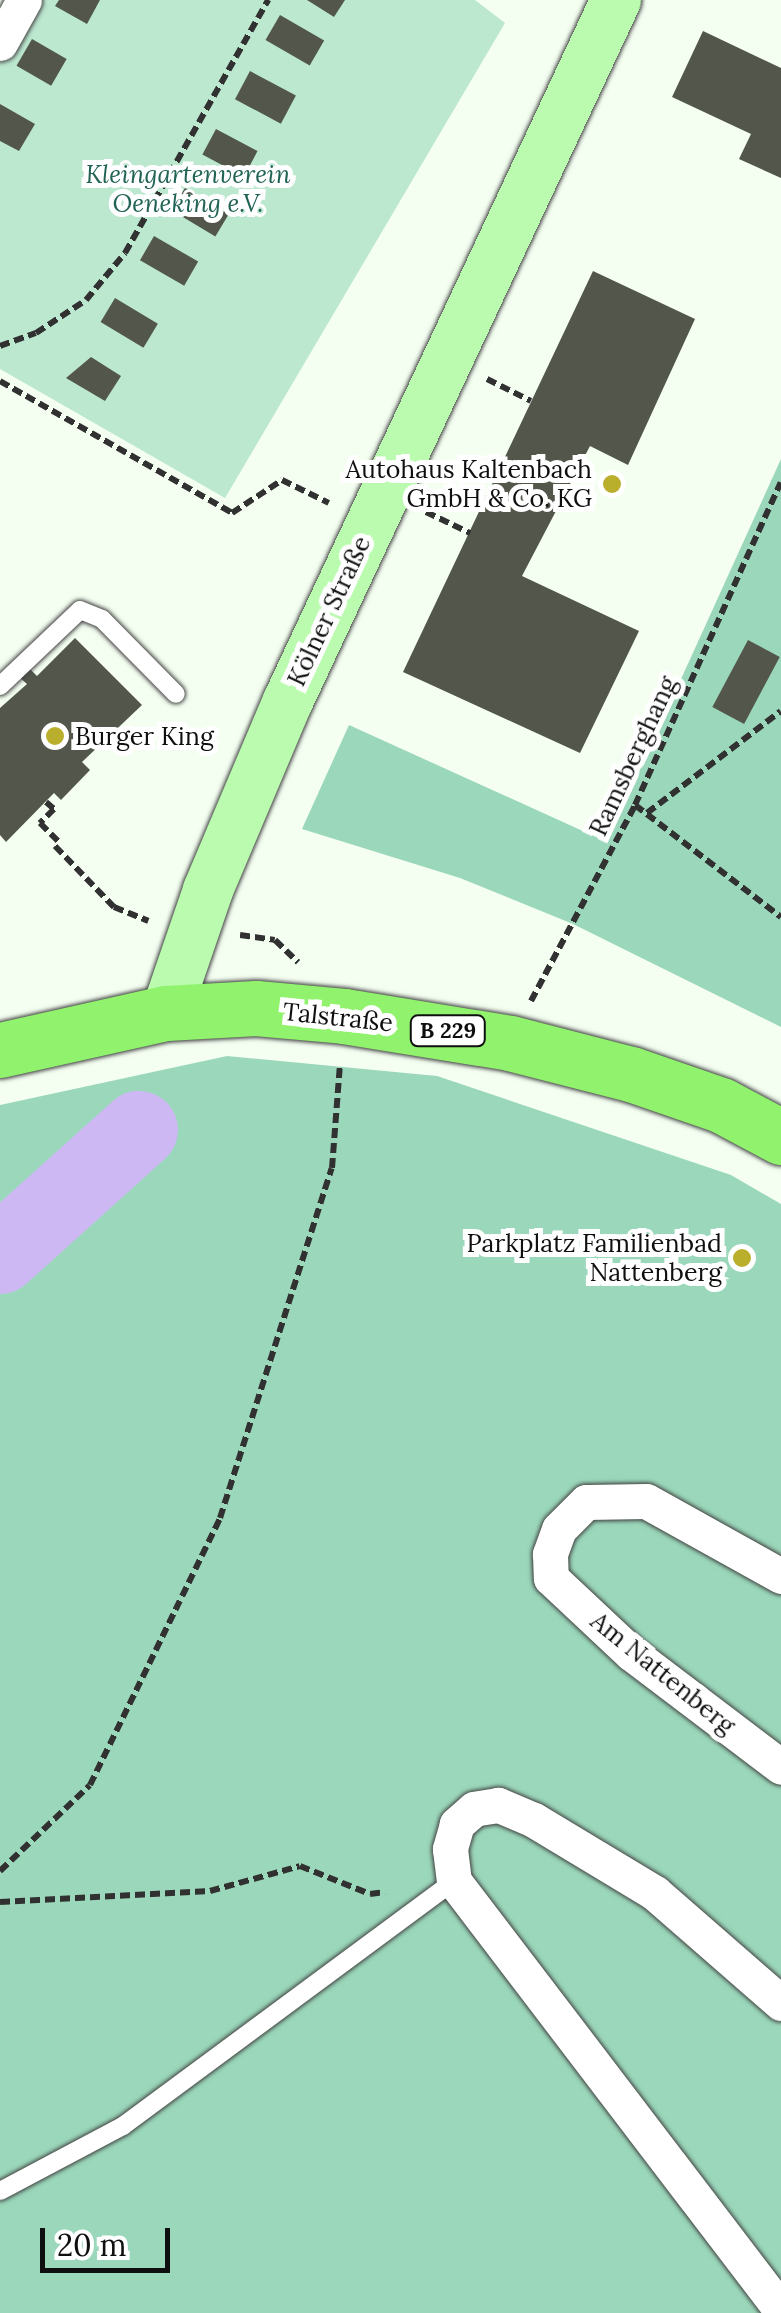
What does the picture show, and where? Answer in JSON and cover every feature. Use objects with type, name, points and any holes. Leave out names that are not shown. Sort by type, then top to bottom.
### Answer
[{"type":"main road","name":"Kölner Straße","points":[[166,1013],[194,929],[370,523],[616,0]]},
{"type":"main road","name":"Talstraße","points":[[0,1050],[166,1013],[256,1008],[344,1016],[517,1016],[781,1137]]},
{"type":"street","points":[[0,43],[24,0]]},
{"type":"street","name":"Am Nattenberg","points":[[781,1576],[646,1501],[586,1502],[559,1529],[550,1554],[550,1578],[630,1653],[781,1767]]},
{"type":"street","points":[[781,2003],[656,1893],[498,1804],[474,1809],[457,1824],[450,1850],[454,1881],[781,2310]]},
{"type":"lane","points":[[0,686],[80,610],[102,619],[176,694]]},
{"type":"lane","points":[[0,2192],[123,2126],[454,1881]]},
{"type":"path","points":[[0,346],[36,333],[86,300],[125,253],[268,0]]},
{"type":"path","points":[[0,381],[232,513],[282,480],[370,523]]},
{"type":"path","name":"Ramsberghang","points":[[517,1016],[636,805],[781,482]]},
{"type":"path","points":[[443,520],[470,533]]},
{"type":"path","points":[[647,813],[781,711]]},
{"type":"path","points":[[46,802],[54,809],[40,823],[124,913],[194,929],[275,940],[304,966]]},
{"type":"path","points":[[636,805],[781,917]]},
{"type":"path","points":[[0,1871],[90,1785],[220,1518],[332,1168],[344,1016]]},
{"type":"path","points":[[0,1902],[210,1892],[300,1866],[370,1894],[454,1881]]},
{"type":"green space","name":"Kleingartenverein Oeneking e.V.","points":[[35,0],[475,0],[505,23],[225,498],[0,369],[0,62]]},
{"type":"green space","points":[[781,459],[781,1027],[573,924],[460,878],[302,829],[349,725],[607,842]]},
{"type":"green space","points":[[227,1056],[437,1076],[731,1175],[781,1204],[781,2313],[0,2313],[0,1105]]},
{"type":"building","points":[[59,0],[100,0],[87,24],[55,6]]},
{"type":"building","points":[[307,0],[345,0],[334,17]]},
{"type":"building","points":[[280,15],[324,40],[310,66],[266,40]]},
{"type":"building","points":[[703,31],[781,68],[781,178],[739,159],[751,134],[672,97]]},
{"type":"building","points":[[32,39],[67,59],[51,86],[17,66]]},
{"type":"building","points":[[250,71],[296,95],[281,124],[235,99]]},
{"type":"building","points":[[0,104],[35,124],[19,151],[0,141]]},
{"type":"building","points":[[216,129],[257,151],[244,177],[202,155]]},
{"type":"building","points":[[185,188],[229,214],[215,237],[172,210]]},
{"type":"building","points":[[154,236],[198,262],[184,286],[140,260]]},
{"type":"building","points":[[593,271],[695,319],[628,465],[590,446],[522,576],[639,631],[580,753],[403,672]]},
{"type":"building","points":[[115,298],[158,324],[143,348],[101,322]]},
{"type":"building","points":[[91,357],[121,376],[105,401],[66,378]]},
{"type":"building","name":"Burger King","points":[[75,638],[142,705],[82,762],[90,770],[61,800],[54,793],[6,842],[0,835],[0,708],[27,684],[19,677],[28,667],[37,676]]},
{"type":"building","points":[[748,640],[780,657],[744,724],[712,707]]},
{"type":"waterway","points":[[0,1255],[139,1130]]},
{"type":"place","name":"Autohaus Kaltenbach GmbH & Co. KG","points":[[612,484]]},
{"type":"place","name":"Burger King","points":[[55,736]]},
{"type":"place","name":"Parkplatz Familienbad Nattenberg","points":[[742,1258]]}]
